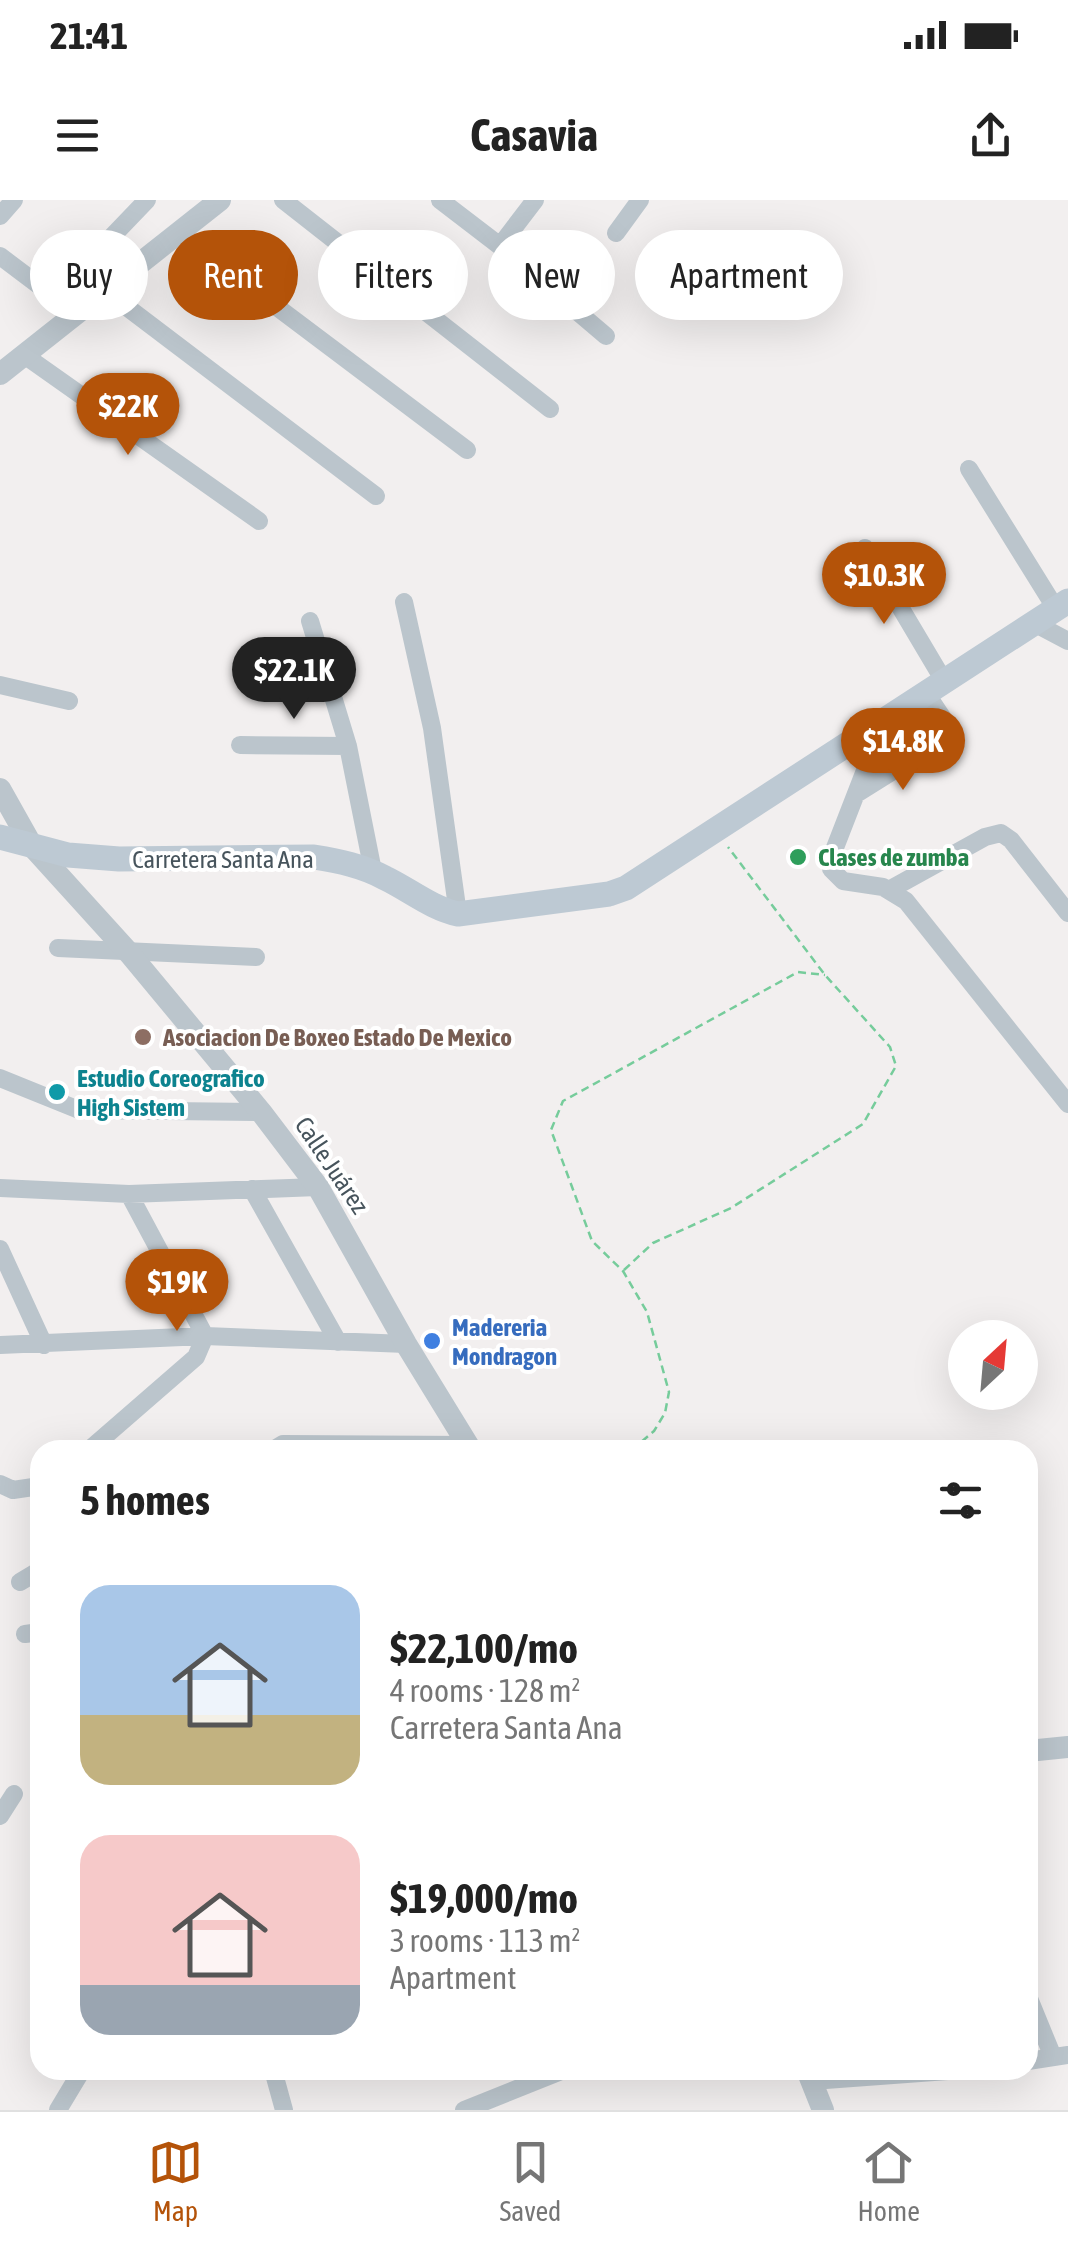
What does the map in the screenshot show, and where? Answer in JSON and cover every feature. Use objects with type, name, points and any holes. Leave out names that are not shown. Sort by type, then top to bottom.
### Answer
[{"type":"main road","points":[[458,914],[609,894],[626,888],[1053,611]]},
{"type":"main road","name":"Carretera Santa Ana","points":[[0,837],[68,855],[119,859],[314,857],[373,872],[442,910],[458,914]]},
{"type":"street","points":[[0,216],[14,200]]},
{"type":"street","points":[[118,230],[147,200]]},
{"type":"street","points":[[185,230],[220,200]]},
{"type":"street","points":[[283,200],[550,409]]},
{"type":"street","points":[[440,200],[488,237]]},
{"type":"street","points":[[512,230],[534,200]]},
{"type":"street","points":[[616,233],[640,200]]},
{"type":"street","points":[[148,259],[168,244]]},
{"type":"street","points":[[0,256],[30,278]]},
{"type":"street","points":[[0,373],[69,320]]},
{"type":"street","points":[[144,320],[376,496]]},
{"type":"street","points":[[294,320],[467,450]]},
{"type":"street","points":[[587,320],[606,336]]},
{"type":"street","points":[[24,355],[259,521]]},
{"type":"street","points":[[969,469],[1068,641]]},
{"type":"street","points":[[865,548],[935,687],[954,735]]},
{"type":"street","points":[[404,602],[432,728],[458,914]]},
{"type":"street","points":[[310,621],[348,746],[373,872]]},
{"type":"street","points":[[0,685],[69,702]]},
{"type":"street","points":[[883,724],[831,858],[831,869],[843,881],[889,890],[921,916],[1068,1104]]},
{"type":"street","points":[[240,745],[348,746]]},
{"type":"street","points":[[856,794],[926,750]]},
{"type":"street","name":"Calle Juárez","points":[[0,789],[32,846],[130,953],[318,1187],[406,1344],[466,1440]]},
{"type":"street","points":[[889,890],[986,837],[1001,833],[1011,840],[1068,913]]},
{"type":"street","points":[[58,948],[256,957]]},
{"type":"street","points":[[0,1078],[79,1110],[261,1112]]},
{"type":"street","points":[[0,1188],[129,1194],[318,1187]]},
{"type":"street","points":[[252,1189],[338,1342]]},
{"type":"street","points":[[129,1194],[205,1336]]},
{"type":"street","points":[[0,1249],[44,1345]]},
{"type":"street","points":[[0,1346],[205,1336],[406,1344]]},
{"type":"street","points":[[100,1440],[196,1357],[205,1336]]},
{"type":"street","points":[[0,1484],[12,1490],[30,1487]]},
{"type":"street","points":[[20,1582],[30,1576]]},
{"type":"street","points":[[1038,1752],[1066,1754]]},
{"type":"street","points":[[0,1816],[14,1794]]},
{"type":"street","points":[[1038,2014],[1061,2056]]},
{"type":"street","points":[[58,2110],[76,2080]]},
{"type":"street","points":[[280,2080],[284,2110]]},
{"type":"street","points":[[464,2110],[539,2080]]},
{"type":"street","points":[[812,2080],[823,2110]]},
{"type":"path","points":[[622,1271],[654,1243],[731,1208],[863,1124],[896,1066],[890,1047],[825,975],[716,830]]},
{"type":"path","points":[[644,1440],[665,1413],[669,1392],[647,1312],[622,1271],[592,1241],[550,1130],[563,1101],[798,972],[825,975]]},
{"type":"place","name":"Clases de zumba","points":[[798,857]]},
{"type":"place","name":"Asociacion De Boxeo Estado De Mexico","points":[[143,1037]]},
{"type":"place","name":"Estudio Coreografico High Sistem","points":[[57,1092]]},
{"type":"place","name":"Madereria Mondragon","points":[[432,1341]]}]
